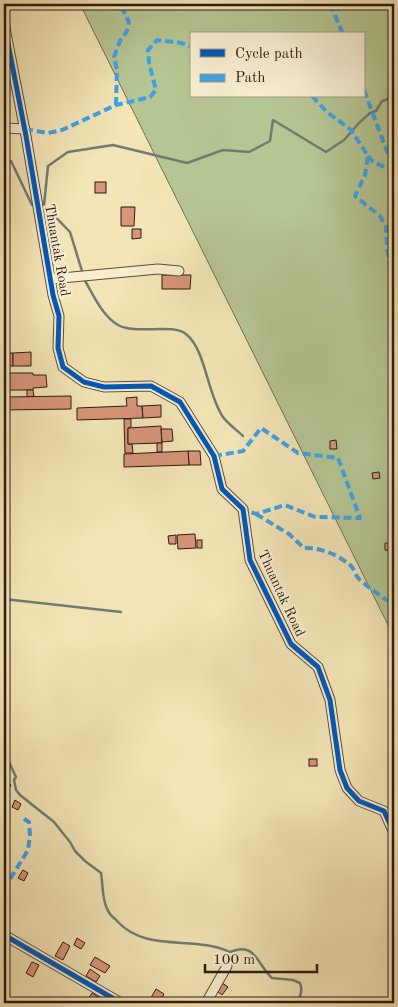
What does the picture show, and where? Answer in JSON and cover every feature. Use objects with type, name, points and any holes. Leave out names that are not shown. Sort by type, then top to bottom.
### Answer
[{"type":"street","name":"Thuantak Road","points":[[4,23],[59,316],[58,348],[63,368],[84,382],[104,388],[151,386],[180,402],[214,456],[222,489],[243,509],[250,560],[291,644],[318,668],[330,700],[340,770],[347,788],[359,801],[384,811],[394,832]]},
{"type":"street","points":[[4,128],[24,129]]},
{"type":"street","points":[[51,279],[158,269],[179,271]]},
{"type":"street","points":[[4,935],[110,1001],[122,1003]]},
{"type":"street","points":[[206,1003],[227,966]]},
{"type":"green space","points":[[80,4],[394,4],[394,637]]},
{"type":"building","points":[[95,182],[106,182],[106,193],[95,193]]},
{"type":"building","points":[[121,207],[135,207],[134,226],[121,226]]},
{"type":"building","points":[[132,229],[141,229],[141,238],[132,239]]},
{"type":"building","points":[[162,275],[191,275],[190,289],[162,289]]},
{"type":"building","points":[[4,345],[8,345],[8,353],[13,353],[13,366],[4,366]]},
{"type":"building","points":[[31,352],[31,366],[13,366],[13,353]]},
{"type":"building","points":[[4,373],[46,375],[47,387],[33,388],[33,390],[4,390]]},
{"type":"building","points":[[27,390],[33,390],[34,396],[27,397]]},
{"type":"building","points":[[71,396],[71,409],[4,410],[4,397]]},
{"type":"building","points":[[137,397],[137,406],[142,406],[143,418],[77,420],[77,408],[127,406],[126,398]]},
{"type":"building","points":[[161,405],[161,417],[143,418],[142,406]]},
{"type":"building","points":[[124,419],[131,419],[131,427],[128,428],[128,444],[132,444],[133,453],[125,453]]},
{"type":"building","points":[[161,426],[162,443],[128,444],[128,428]]},
{"type":"building","points":[[161,429],[172,429],[173,441],[162,442]]},
{"type":"building","points":[[336,440],[337,449],[330,449],[330,441]]},
{"type":"building","points":[[157,443],[162,443],[162,452],[157,452]]},
{"type":"building","points":[[188,451],[200,451],[201,465],[189,465]]},
{"type":"building","points":[[188,451],[189,465],[124,467],[124,454]]},
{"type":"building","points":[[379,472],[380,478],[373,479],[372,473]]},
{"type":"building","points":[[195,534],[196,548],[178,549],[177,535]]},
{"type":"building","points":[[176,535],[176,544],[169,544],[168,536]]},
{"type":"building","points":[[197,540],[202,540],[202,548],[197,548]]},
{"type":"building","points":[[385,543],[393,543],[393,551],[385,550]]},
{"type":"building","points":[[309,759],[317,759],[317,766],[309,766]]},
{"type":"building","points":[[5,782],[11,785],[4,797],[4,785]]},
{"type":"building","points":[[15,800],[21,804],[18,810],[12,807]]},
{"type":"building","points":[[23,870],[28,873],[24,881],[18,878]]},
{"type":"building","points":[[77,938],[85,943],[81,949],[74,945]]},
{"type":"building","points":[[63,942],[70,946],[63,960],[55,956]]},
{"type":"building","points":[[95,957],[110,966],[105,973],[90,965]]},
{"type":"building","points":[[32,962],[39,965],[33,977],[26,973]]},
{"type":"building","points":[[90,969],[100,976],[96,982],[86,976]]},
{"type":"building","points":[[222,983],[228,987],[222,995],[217,991]]},
{"type":"building","points":[[156,989],[164,994],[159,1003],[148,1003]]},
{"type":"building","points":[[92,993],[100,998],[97,1003],[87,1001]]},
{"type":"waterway","points":[[82,271],[70,232],[44,205],[48,166],[68,152],[113,145],[187,163],[223,150],[249,152],[270,141],[273,120],[326,152],[344,140],[370,113],[376,111],[382,101],[394,97]]},
{"type":"waterway","points":[[4,165],[11,161],[32,205]]},
{"type":"waterway","points":[[84,279],[94,298],[107,316],[118,325],[134,329],[172,329],[186,334],[198,350],[213,397],[223,417],[243,436]]},
{"type":"waterway","points":[[4,599],[121,612]]},
{"type":"waterway","points":[[4,719],[8,760],[16,777],[14,780],[16,790],[54,822],[75,851],[101,873],[107,910],[118,922],[130,931],[157,941],[202,944],[230,952],[245,949],[255,956],[272,978],[293,980],[300,983],[300,995],[292,1003]]},
{"type":"marked path","points":[[116,105],[117,70],[114,57],[120,41],[127,31],[129,22],[120,4]]},
{"type":"marked path","points":[[330,4],[342,32]]},
{"type":"marked path","points":[[25,129],[48,133],[62,130],[116,105],[150,97],[156,90],[149,63],[148,50],[157,40],[181,43],[190,46]]},
{"type":"marked path","points":[[366,95],[394,170]]},
{"type":"marked path","points":[[314,98],[327,112],[351,130],[368,156],[365,175],[355,196],[380,216],[386,227],[394,293]]},
{"type":"marked path","points":[[368,156],[372,161],[394,172]]},
{"type":"marked path","points":[[214,456],[243,451],[261,428],[298,453],[338,458],[360,518],[315,517],[285,505],[256,514],[243,509]]},
{"type":"marked path","points":[[256,514],[289,534],[304,548],[323,550],[341,558],[351,566],[363,583],[394,605]]},
{"type":"marked path","points":[[4,889],[28,850],[29,822],[21,817]]},
{"type":"cycle path","points":[[4,23],[26,136],[53,295],[59,316],[58,348],[63,367],[84,382],[104,387],[151,386],[180,402],[214,456],[222,489],[243,509],[250,560],[291,644],[318,667],[330,700],[340,770],[347,788],[359,801],[384,811],[394,833]]},
{"type":"cycle path","points":[[4,935],[121,1003]]}]
